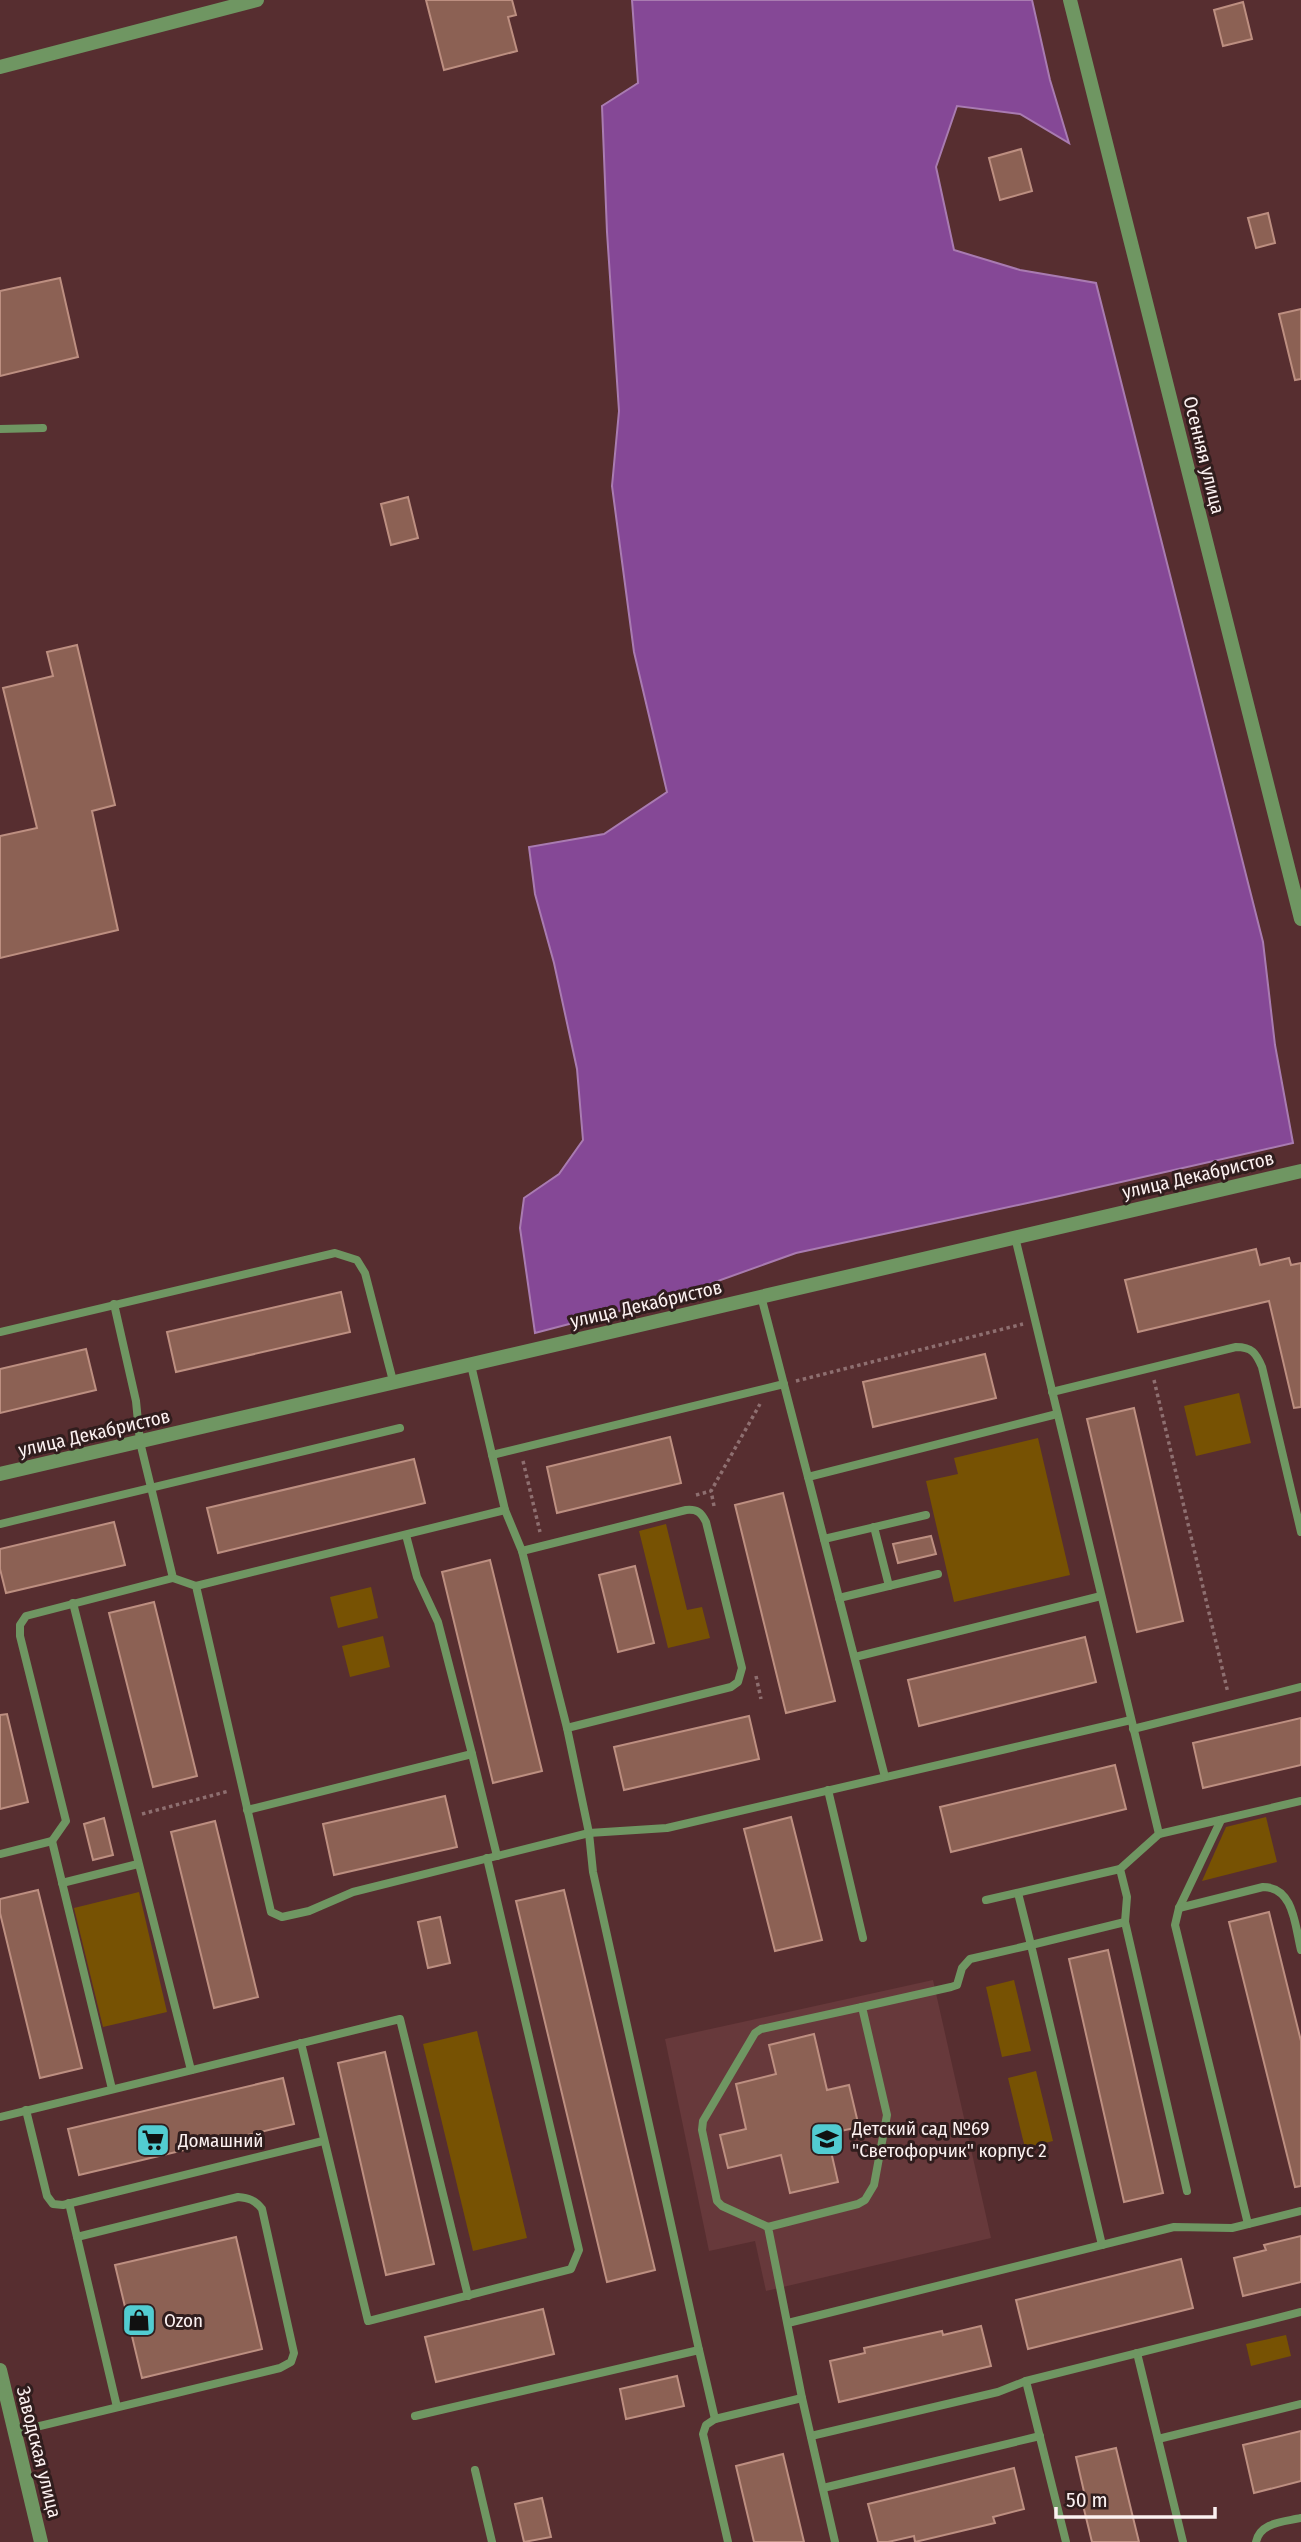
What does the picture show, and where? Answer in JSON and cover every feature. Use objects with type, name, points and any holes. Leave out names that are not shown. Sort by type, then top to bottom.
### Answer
[{"type":"street","points":[[0,67],[241,2],[257,0]]},
{"type":"street","name":"Осенняя улица","points":[[1070,0],[1301,919]]},
{"type":"street","name":"улица Декабристов","points":[[0,1474],[1301,1171]]},
{"type":"street","name":"Заводская улица","points":[[0,2370],[41,2542]]},
{"type":"lane","points":[[0,429],[43,428]]},
{"type":"lane","points":[[1015,1237],[1159,1834]]},
{"type":"lane","points":[[0,1332],[335,1253],[357,1260],[365,1273],[393,1381]]},
{"type":"lane","points":[[761,1296],[885,1777]]},
{"type":"lane","points":[[114,1304],[136,1401],[140,1442],[173,1578]]},
{"type":"lane","points":[[1052,1392],[1248,1347],[1257,1354],[1299,1511],[1301,1532]]},
{"type":"lane","points":[[471,1364],[505,1510],[522,1551],[567,1728],[589,1833],[593,1872],[715,2419]]},
{"type":"lane","points":[[492,1455],[784,1384]]},
{"type":"lane","points":[[808,1477],[1057,1414]]},
{"type":"lane","points":[[0,1524],[400,1428]]},
{"type":"lane","points":[[522,1551],[686,1510],[695,1509],[702,1514],[706,1522],[742,1668],[738,1682],[732,1687],[567,1728]]},
{"type":"lane","points":[[0,1854],[52,1841],[66,1821],[20,1636],[20,1625],[26,1616],[173,1578],[195,1586],[505,1510]]},
{"type":"lane","points":[[824,1539],[926,1515]]},
{"type":"lane","points":[[874,1527],[889,1586]]},
{"type":"lane","points":[[406,1535],[417,1577],[438,1622],[498,1856]]},
{"type":"lane","points":[[839,1598],[938,1574]]},
{"type":"lane","points":[[195,1586],[271,1912],[282,1917],[309,1911],[353,1892],[589,1833],[667,1828],[885,1777],[1231,1705],[1301,1687]]},
{"type":"lane","points":[[855,1657],[1101,1596]]},
{"type":"lane","points":[[73,1604],[191,2070]]},
{"type":"lane","points":[[247,1811],[472,1754]]},
{"type":"lane","points":[[828,1790],[863,1938]]},
{"type":"lane","points":[[986,1900],[1120,1869],[1159,1834],[1301,1801]]},
{"type":"lane","points":[[1221,1820],[1179,1908],[1175,1925],[1248,2224]]},
{"type":"lane","points":[[52,1841],[112,2089]]},
{"type":"lane","points":[[301,2043],[368,2321],[571,2269],[579,2250],[487,1858]]},
{"type":"lane","points":[[62,1883],[138,1864]]},
{"type":"lane","points":[[1120,1869],[1127,1897],[1125,1922],[1187,2191]]},
{"type":"lane","points":[[1179,1908],[1263,1887],[1273,1887],[1287,1898],[1301,1950]]},
{"type":"lane","points":[[1018,1893],[1102,2245]]},
{"type":"lane","points":[[862,2007],[887,2115],[871,2194],[858,2204],[768,2227],[722,2206],[717,2200],[702,2130],[703,2121],[755,2033],[761,2029],[951,1987],[957,1984],[962,1968],[970,1959],[1125,1922]]},
{"type":"lane","points":[[0,2117],[400,2019],[468,2296]]},
{"type":"lane","points":[[26,2110],[47,2196],[53,2204],[69,2203],[323,2141]]},
{"type":"lane","points":[[15,2432],[280,2368],[290,2362],[294,2353],[262,2209],[257,2202],[238,2197],[77,2237]]},
{"type":"lane","points":[[69,2203],[117,2407]]},
{"type":"lane","points":[[788,2323],[1174,2227],[1232,2228],[1301,2211]]},
{"type":"lane","points":[[768,2227],[802,2398],[835,2542]]},
{"type":"lane","points":[[811,2436],[998,2392],[1026,2381],[1301,2312]]},
{"type":"lane","points":[[415,2416],[699,2350]]},
{"type":"lane","points":[[1137,2353],[1183,2542]]},
{"type":"lane","points":[[1026,2381],[1066,2542]]},
{"type":"lane","points":[[728,2542],[703,2434],[706,2425],[715,2419],[802,2398]]},
{"type":"lane","points":[[1158,2439],[1301,2404]]},
{"type":"lane","points":[[823,2488],[1040,2435]]},
{"type":"lane","points":[[475,2470],[492,2542]]},
{"type":"lane","points":[[1256,2542],[1257,2535],[1265,2527],[1301,2518]]},
{"type":"path","points":[[784,1384],[1035,1321]]},
{"type":"path","points":[[1151,1368],[1231,1705]]},
{"type":"path","points":[[717,1517],[711,1491],[770,1387]]},
{"type":"path","points":[[519,1448],[540,1533]]},
{"type":"path","points":[[685,1498],[711,1491]]},
{"type":"path","points":[[755,1673],[761,1699]]},
{"type":"path","points":[[126,1818],[242,1788]]},
{"type":"shaded area","points":[[632,0],[1032,0],[1050,80],[1069,143],[1020,114],[957,106],[936,167],[954,250],[1020,270],[1096,283],[1263,942],[1275,1045],[1293,1143],[796,1253],[676,1296],[535,1333],[520,1228],[524,1198],[559,1174],[583,1140],[577,1069],[554,963],[535,894],[529,847],[604,834],[667,792],[634,652],[612,486],[619,411],[602,106],[638,83]]},
{"type":"shaded area","points":[[1239,1393],[1251,1443],[1196,1456],[1184,1406]]},
{"type":"shaded area","points":[[1038,1438],[1070,1575],[954,1602],[926,1481],[958,1474],[954,1458]]},
{"type":"shaded area","points":[[666,1524],[687,1610],[702,1607],[710,1638],[668,1648],[639,1531]]},
{"type":"shaded area","points":[[371,1587],[378,1618],[338,1628],[330,1597]]},
{"type":"shaded area","points":[[383,1636],[390,1667],[350,1677],[342,1646]]},
{"type":"shaded area","points":[[1266,1817],[1277,1862],[1202,1881],[1226,1827]]},
{"type":"shaded area","points":[[139,1892],[167,2012],[103,2027],[74,1908]]},
{"type":"shaded area","name":"Детский сад №69 \"Светофорчик\" корпус 2","points":[[933,1980],[991,2238],[766,2291],[755,2241],[709,2251],[665,2039]]},
{"type":"shaded area","points":[[1014,1980],[1031,2051],[1002,2057],[986,1987]]},
{"type":"shaded area","points":[[477,2031],[527,2238],[473,2251],[423,2044]]},
{"type":"shaded area","points":[[1036,2071],[1053,2141],[1025,2148],[1008,2078]]},
{"type":"shaded area","points":[[1286,2335],[1291,2356],[1251,2366],[1246,2344]]},
{"type":"building","points":[[426,0],[512,0],[516,15],[508,17],[517,51],[444,70]]},
{"type":"building","points":[[1243,2],[1252,39],[1223,46],[1214,10]]},
{"type":"building","points":[[1021,149],[1032,191],[1000,200],[989,158]]},
{"type":"building","points":[[1268,213],[1275,243],[1256,248],[1248,218]]},
{"type":"building","points":[[60,278],[78,357],[0,376],[0,291]]},
{"type":"building","points":[[1301,309],[1301,379],[1295,380],[1279,314]]},
{"type":"building","points":[[408,497],[418,538],[391,545],[381,504]]},
{"type":"building","points":[[77,645],[115,805],[92,811],[118,930],[0,958],[0,836],[37,828],[3,688],[53,676],[47,652]]},
{"type":"building","points":[[1256,1249],[1260,1265],[1289,1258],[1291,1265],[1301,1263],[1301,1407],[1294,1408],[1269,1301],[1138,1332],[1125,1280]]},
{"type":"building","points":[[341,1292],[350,1332],[176,1372],[167,1332]]},
{"type":"building","points":[[86,1349],[96,1390],[0,1413],[0,1369]]},
{"type":"building","points":[[985,1354],[996,1398],[873,1427],[863,1382]]},
{"type":"building","points":[[1134,1408],[1183,1621],[1137,1632],[1087,1419]]},
{"type":"building","points":[[670,1437],[681,1483],[557,1513],[547,1467]]},
{"type":"building","points":[[414,1459],[425,1503],[218,1553],[207,1508]]},
{"type":"building","points":[[783,1493],[835,1701],[786,1713],[735,1505]]},
{"type":"building","points":[[114,1522],[125,1565],[6,1593],[0,1569],[0,1549]]},
{"type":"building","points":[[931,1536],[936,1554],[898,1563],[893,1544]]},
{"type":"building","points":[[490,1560],[542,1771],[493,1783],[442,1572]]},
{"type":"building","points":[[635,1566],[654,1643],[618,1652],[599,1575]]},
{"type":"building","points":[[154,1602],[197,1776],[153,1787],[109,1613]]},
{"type":"building","points":[[1085,1637],[1096,1682],[919,1726],[908,1680]]},
{"type":"building","points":[[7,1714],[28,1802],[0,1809],[0,1715]]},
{"type":"building","points":[[749,1716],[759,1759],[624,1790],[614,1747]]},
{"type":"building","points":[[1301,1718],[1301,1765],[1203,1788],[1193,1743]]},
{"type":"building","points":[[1115,1765],[1126,1809],[951,1852],[940,1807]]},
{"type":"building","points":[[445,1796],[457,1847],[334,1875],[323,1824]]},
{"type":"building","points":[[791,1817],[822,1940],[775,1951],[744,1829]]},
{"type":"building","points":[[104,1818],[113,1855],[93,1860],[84,1824]]},
{"type":"building","points":[[215,1821],[258,1997],[214,2008],[171,1832]]},
{"type":"building","points":[[38,1890],[82,2068],[40,2078],[0,1913],[0,1899]]},
{"type":"building","points":[[564,1890],[655,2270],[607,2282],[516,1901]]},
{"type":"building","points":[[1269,1912],[1301,2041],[1301,2186],[1295,2187],[1229,1922]]},
{"type":"building","points":[[440,1917],[450,1963],[428,1968],[418,1922]]},
{"type":"building","points":[[1108,1950],[1163,2193],[1124,2202],[1069,1959]]},
{"type":"building","points":[[814,2034],[827,2090],[849,2085],[859,2127],[827,2134],[838,2182],[790,2193],[781,2155],[728,2168],[720,2135],[746,2129],[736,2084],[776,2074],[769,2045]]},
{"type":"building","points":[[385,2052],[434,2264],[386,2275],[338,2063]]},
{"type":"building","points":[[283,2078],[294,2124],[79,2175],[68,2129]]},
{"type":"building","points":[[1301,2236],[1301,2282],[1243,2296],[1234,2258],[1266,2250],[1264,2245]]},
{"type":"building","points":[[236,2237],[262,2349],[142,2378],[115,2265]]},
{"type":"building","points":[[1181,2259],[1193,2308],[1028,2349],[1016,2300]]},
{"type":"building","points":[[543,2309],[554,2354],[436,2382],[425,2337]]},
{"type":"building","points":[[981,2326],[991,2366],[839,2402],[830,2361],[865,2353],[864,2348],[942,2331],[943,2335]]},
{"type":"building","points":[[677,2376],[684,2406],[626,2419],[620,2389]]},
{"type":"building","points":[[1301,2431],[1301,2481],[1254,2493],[1243,2445]]},
{"type":"building","points":[[1116,2448],[1139,2542],[1092,2542],[1081,2497],[1085,2496],[1076,2457]]},
{"type":"building","points":[[783,2454],[804,2542],[754,2542],[736,2466]]},
{"type":"building","points":[[1014,2468],[1024,2509],[993,2517],[995,2523],[915,2542],[914,2536],[878,2542],[868,2504]]},
{"type":"building","points":[[542,2498],[551,2537],[524,2542],[515,2504]]},
{"type":"place","name":"Детский сад №69 \"Светофорчик\" корпус 2","points":[[827,2139]]},
{"type":"place","name":"Домашний","points":[[153,2140]]},
{"type":"place","name":"Ozon","points":[[139,2320]]}]
